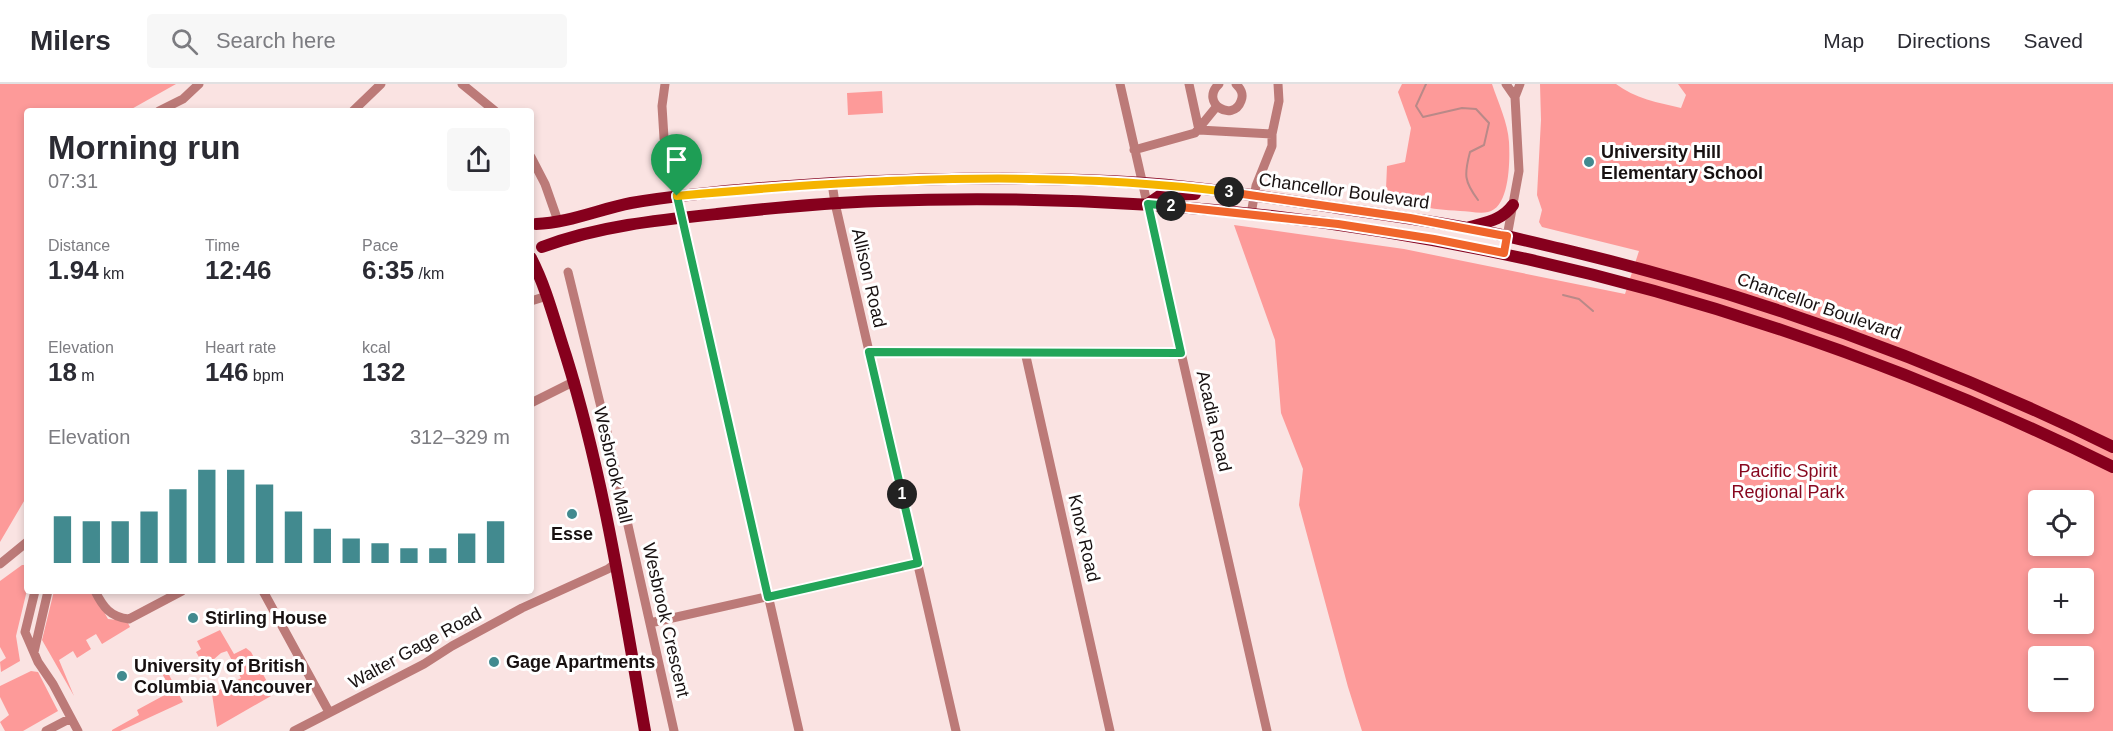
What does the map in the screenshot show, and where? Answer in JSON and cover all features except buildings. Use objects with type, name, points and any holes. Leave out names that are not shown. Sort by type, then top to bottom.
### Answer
[{"type":"main road","name":"Chancellor Boulevard","points":[[534,224],[558,221],[601,209],[677,196],[832,183],[996,179],[1143,183],[1254,196],[1467,228],[1697,284],[1820,323],[1981,386],[2113,447]]},
{"type":"main road","points":[[1148,204],[1161,195],[1225,192]]},
{"type":"main road","name":"Chancellor Boulevard","points":[[536,252],[597,231],[682,218],[835,203],[951,199],[1148,204],[1338,224],[1504,253],[1660,291],[1810,338],[1977,404],[2113,467]]},
{"type":"main road","points":[[1467,228],[1499,219],[1513,205]]},
{"type":"main road","name":"Wesbrook Mall","points":[[534,224],[545,237],[536,252],[547,296],[575,381],[616,563],[645,731]]},
{"type":"main road","name":"Wesbrook Mall","points":[[634,667],[633,696],[638,731]]},
{"type":"street","points":[[165,108],[183,99],[199,84]]},
{"type":"street","points":[[356,108],[381,84]]},
{"type":"street","points":[[462,84],[491,108]]},
{"type":"street","points":[[665,84],[662,106],[664,138],[799,731]]},
{"type":"street","name":"Acadia Road","points":[[1120,84],[1267,731]]},
{"type":"street","points":[[1189,84],[1199,130]]},
{"type":"street","points":[[1220,84],[1216,87],[1213,97],[1217,106],[1229,111],[1238,107],[1242,94],[1236,84]]},
{"type":"street","points":[[1251,214],[1257,183],[1272,146],[1272,134],[1279,101],[1278,84]]},
{"type":"street","points":[[1506,84],[1515,97]]},
{"type":"street","points":[[1504,253],[1519,171],[1515,97],[1520,84]]},
{"type":"street","points":[[1134,150],[1195,134],[1201,123],[1217,106]]},
{"type":"street","points":[[1199,130],[1272,134]]},
{"type":"street","points":[[534,163],[545,184],[558,221]]},
{"type":"street","name":"Allison Road","points":[[832,183],[956,731]]},
{"type":"street","name":"Wesbrook Crescent","points":[[568,272],[674,731]]},
{"type":"street","points":[[534,300],[547,296]]},
{"type":"street","points":[[869,352],[1181,353]]},
{"type":"street","name":"Knox Road","points":[[1025,352],[1110,731]]},
{"type":"street","points":[[534,402],[575,381]]},
{"type":"street","points":[[0,564],[24,544]]},
{"type":"street","name":"Walter Gage Road","points":[[294,731],[424,664],[522,608],[608,569],[616,563]]},
{"type":"street","points":[[650,623],[918,563]]},
{"type":"street","points":[[34,594],[25,630],[34,652],[78,731]]},
{"type":"street","points":[[34,652],[47,594]]},
{"type":"street","points":[[96,594],[102,606],[109,613],[129,619],[176,594]]},
{"type":"street","points":[[265,594],[329,712]]},
{"type":"street","points":[[46,731],[71,718]]},
{"type":"green space","points":[[0,84],[176,84],[133,108],[24,108],[24,501],[0,542]]},
{"type":"green space","points":[[1402,84],[1492,84],[1507,127],[1509,150],[1509,171],[1505,193],[1495,209],[1481,213],[1430,208],[1405,200],[1386,189],[1387,166],[1405,162],[1411,128],[1398,92]]},
{"type":"green space","name":"Pacific Spirit Regional Park","points":[[1540,84],[1616,84],[1639,96],[1681,108],[1686,95],[1678,84],[2113,84],[2113,731],[1362,731],[1299,505],[1303,469],[1281,413],[1275,340],[1234,225],[1404,249],[1625,294],[1639,251],[1542,227],[1539,222],[1542,210],[1537,195],[1541,120]]},
{"type":"green space","points":[[882,91],[883,113],[848,115],[847,93]]},
{"type":"green space","points":[[24,565],[24,594],[26,594],[16,636],[20,661],[1,672],[0,662],[6,658],[0,647],[0,581]]},
{"type":"green space","points":[[53,594],[94,594],[108,619],[127,621],[130,627],[102,644],[96,634],[86,640],[91,649],[77,658],[73,651],[59,660],[74,696],[42,640]]},
{"type":"green space","points":[[220,630],[234,654],[246,648],[251,652],[272,691],[271,696],[217,727],[212,694],[241,678],[227,651],[221,653],[205,667],[196,652],[201,649],[197,641]]},
{"type":"green space","points":[[165,667],[183,702],[120,731],[112,731],[139,715],[137,710],[172,691],[160,670]]},
{"type":"green space","points":[[31,671],[38,672],[58,711],[23,731],[5,731],[0,722],[9,715],[0,697],[0,686]]},
{"type":"waterway","points":[[1426,84],[1416,106],[1423,117],[1462,108],[1476,109],[1489,123],[1484,145],[1470,152],[1467,167],[1466,178],[1478,200]]},
{"type":"waterway","points":[[1563,295],[1579,299],[1593,311]]},
{"type":"place","name":"University Hill Elementary School","points":[[1589,162]]},
{"type":"place","name":"Esse","points":[[572,514]]},
{"type":"place","name":"Stirling House","points":[[193,618]]},
{"type":"place","name":"Gage Apartments","points":[[494,662]]},
{"type":"place","name":"University of British Columbia Vancouver","points":[[122,676]]},
{"type":"route","points":[[996,179],[1143,183],[1410,218],[1507,236],[1504,253],[1338,224],[1148,204],[1181,353],[869,352],[918,563],[768,597],[677,196],[842,183],[996,179]]}]
